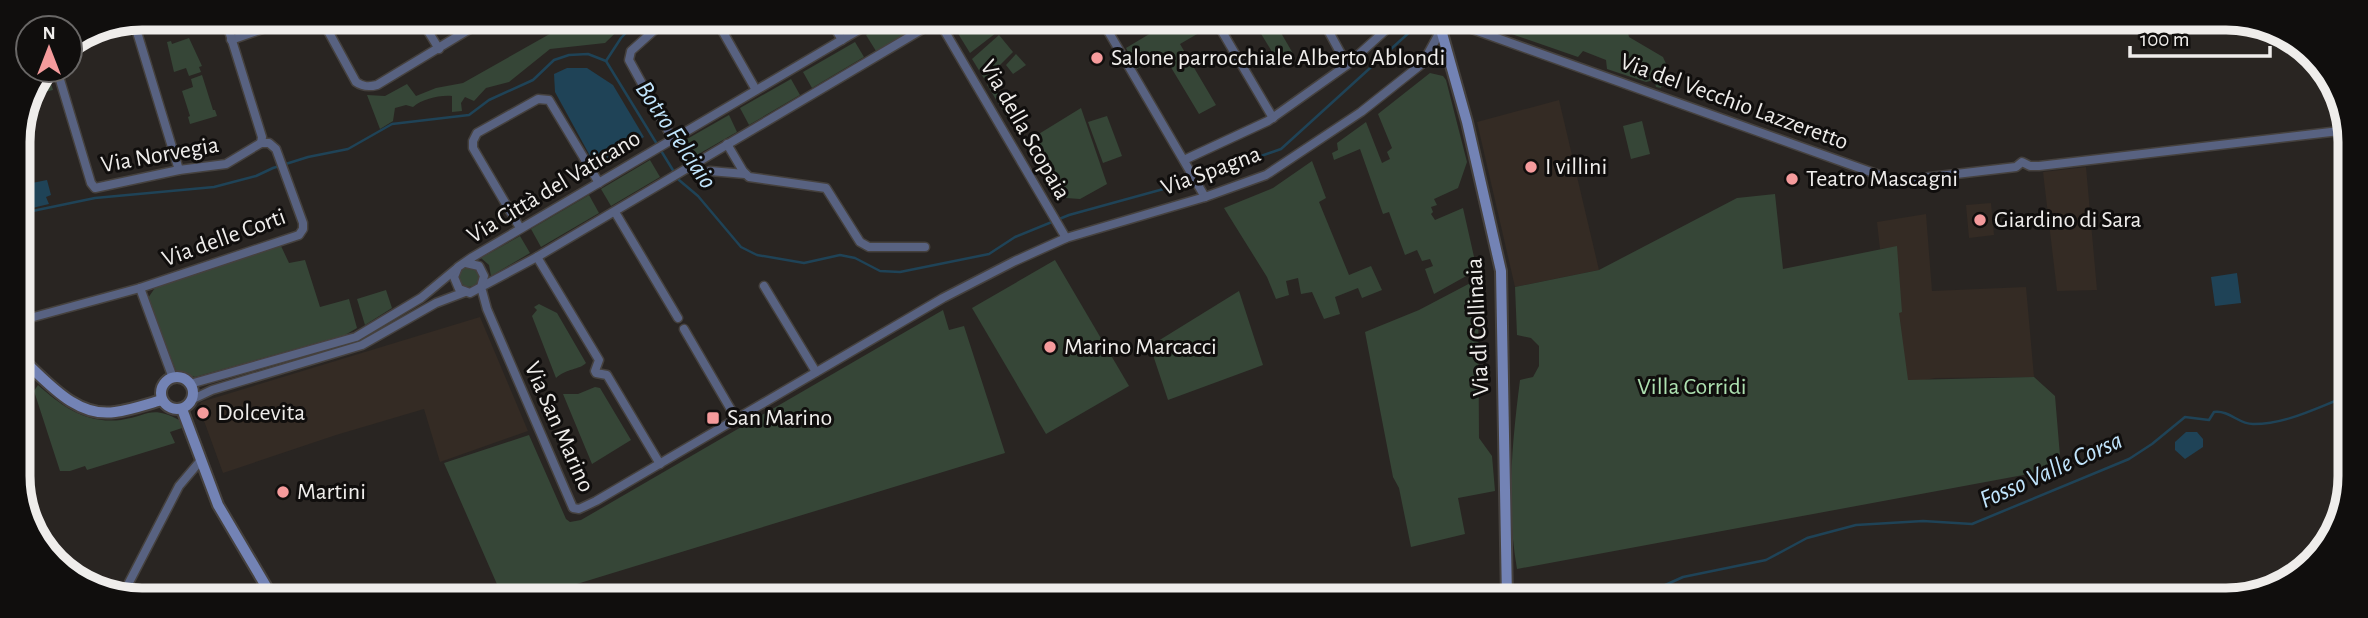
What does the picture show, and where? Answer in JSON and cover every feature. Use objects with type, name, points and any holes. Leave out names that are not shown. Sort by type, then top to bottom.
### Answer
[{"type":"street","points":[[136,30],[179,170]]},
{"type":"street","points":[[228,30],[262,137],[261,143]]},
{"type":"street","points":[[231,40],[260,30]]},
{"type":"street","points":[[328,30],[356,82],[362,86],[377,85],[469,30]]},
{"type":"street","points":[[427,30],[439,49]]},
{"type":"street","points":[[655,30],[631,51],[629,60],[673,140]]},
{"type":"street","points":[[722,30],[756,90]]},
{"type":"street","points":[[837,30],[842,40]]},
{"type":"street","name":"Via Città del Vaticano","points":[[191,384],[356,337],[421,298],[462,265],[520,228],[859,30]]},
{"type":"street","points":[[192,399],[212,390],[362,345],[436,303],[481,287],[615,212],[919,30]]},
{"type":"street","name":"Via della Scopaia","points":[[944,30],[1066,238]]},
{"type":"street","points":[[1108,30],[1205,197]]},
{"type":"street","points":[[1221,30],[1273,118]]},
{"type":"street","points":[[1328,30],[1348,65]]},
{"type":"street","points":[[1186,162],[1273,118],[1348,65],[1386,30]]},
{"type":"street","name":"Via Spagna","points":[[1423,64],[1438,30]]},
{"type":"street","name":"Via di Collinaia","points":[[1443,30],[1502,271],[1507,588]]},
{"type":"street","name":"Via del Vecchio Lazzeretto","points":[[1461,30],[1896,181],[2016,167],[2022,162],[2039,166],[2337,131]]},
{"type":"street","name":"Via Spagna","points":[[1066,238],[1205,197],[1266,175],[1361,112],[1423,64],[1448,54]]},
{"type":"street","name":"Via Norvegia","points":[[61,84],[91,183],[96,188],[179,170],[226,164],[261,143]]},
{"type":"street","points":[[520,228],[473,148],[472,141],[477,133],[544,97],[553,105],[599,183]]},
{"type":"street","name":"Via delle Corti","points":[[140,288],[299,235],[303,223],[276,149],[269,143],[261,143]]},
{"type":"street","points":[[727,144],[746,174]]},
{"type":"street","points":[[710,171],[746,174],[754,178],[826,188],[860,242],[869,247],[925,247]]},
{"type":"street","points":[[615,212],[678,318]]},
{"type":"street","name":"Via San Marino","points":[[481,287],[487,309],[573,508],[579,509],[737,420],[954,292],[1066,238]]},
{"type":"street","points":[[537,257],[599,359],[596,373],[607,375],[660,464]]},
{"type":"street","points":[[469,292],[459,289],[454,281],[455,272],[462,265],[475,263],[483,271],[484,281],[481,287]]},
{"type":"street","points":[[764,286],[816,372]]},
{"type":"street","points":[[30,318],[140,288],[173,378]]},
{"type":"street","name":"Via San Marino","points":[[469,292],[487,309]]},
{"type":"street","points":[[684,329],[737,420]]},
{"type":"street","points":[[30,366],[66,398],[89,410],[117,412],[162,400]]},
{"type":"street","points":[[173,378],[183,378],[191,384],[192,399],[182,409],[172,409],[162,400],[163,387],[173,378]]},
{"type":"street","points":[[182,409],[207,478],[230,527],[267,588]]},
{"type":"street","points":[[127,587],[179,486],[201,460]]},
{"type":"street","points":[[179,486],[198,478],[207,478]]},
{"type":"shaded area","name":"I villini","points":[[1559,100],[1599,270],[1515,287],[1477,122]]},
{"type":"shaded area","points":[[2086,167],[2097,290],[2057,291],[2043,172]]},
{"type":"shaded area","name":"Giardino di Sara","points":[[1991,203],[1994,235],[1969,238],[1966,205]]},
{"type":"shaded area","points":[[1926,214],[1932,291],[2026,287],[2034,377],[1935,378],[1904,384],[1896,280],[1897,247],[1880,249],[1877,222]]},
{"type":"shaded area","points":[[480,317],[528,431],[440,462],[424,409],[223,473],[199,407],[201,402]]},
{"type":"green space","points":[[557,30],[619,30],[605,43],[550,49],[509,82],[486,88],[474,101],[465,97],[461,103],[462,111],[452,112],[452,96],[436,97],[413,107],[406,105],[395,108],[393,121],[380,129],[367,95],[385,96],[407,84],[416,96],[436,88],[463,83]]},
{"type":"green space","points":[[875,30],[912,30],[876,51],[866,35]]},
{"type":"green space","points":[[956,30],[994,30],[996,33],[970,53]]},
{"type":"green space","points":[[1149,30],[1204,30],[1180,44],[1216,105],[1199,114],[1163,54],[1137,69],[1126,48],[1151,33]]},
{"type":"green space","points":[[1259,30],[1279,30],[1295,57],[1280,65]]},
{"type":"green space","points":[[1500,30],[1627,30],[1629,37],[1663,57],[1667,66],[1661,88],[1656,87],[1654,80],[1646,82],[1607,69],[1606,60],[1583,51],[1578,57]]},
{"type":"green space","points":[[999,35],[1013,52],[985,80],[972,59]]},
{"type":"green space","points":[[189,38],[202,66],[199,67],[201,72],[189,76],[186,68],[174,72],[167,42],[171,41],[172,44]]},
{"type":"green space","points":[[855,42],[864,57],[812,88],[803,72]]},
{"type":"green space","points":[[1016,54],[1026,65],[1013,74],[1006,65]]},
{"type":"green space","points":[[1430,73],[1443,76],[1446,80],[1467,162],[1458,188],[1434,199],[1437,205],[1431,207],[1431,214],[1435,220],[1463,208],[1477,270],[1434,294],[1425,269],[1433,266],[1430,259],[1422,261],[1417,250],[1405,255],[1389,212],[1383,214],[1360,149],[1334,160],[1332,153],[1338,150],[1337,143],[1366,122],[1382,163],[1390,159],[1387,152],[1392,148],[1378,114]]},
{"type":"green space","points":[[202,75],[217,116],[190,124],[182,91],[193,87],[191,79]]},
{"type":"green space","points":[[791,79],[800,95],[749,125],[740,108]]},
{"type":"green space","points":[[991,83],[1019,127],[1015,130],[987,85]]},
{"type":"green space","points":[[46,84],[51,84],[53,90],[41,93]]},
{"type":"green space","points":[[1081,108],[1107,184],[1080,199],[1066,198],[1029,140]]},
{"type":"green space","points":[[729,115],[737,132],[690,159],[680,143]]},
{"type":"green space","points":[[1107,116],[1122,156],[1103,163],[1088,122]]},
{"type":"green space","points":[[1642,121],[1650,154],[1631,159],[1623,126]]},
{"type":"green space","points":[[650,160],[660,177],[611,206],[601,189]]},
{"type":"green space","points":[[1312,161],[1326,198],[1319,202],[1349,275],[1371,266],[1382,290],[1362,298],[1358,288],[1335,297],[1340,314],[1324,319],[1312,292],[1301,294],[1298,278],[1286,281],[1289,295],[1276,299],[1267,277],[1224,208],[1273,188]]},
{"type":"green space","name":"Villa Corridi","points":[[1775,194],[1783,269],[1897,246],[1902,312],[1899,313],[1908,380],[2034,377],[2055,396],[2061,468],[1517,569],[1511,498],[1515,427],[1520,380],[1533,377],[1539,366],[1539,346],[1531,338],[1517,335],[1515,287],[1599,270],[1737,198]]},
{"type":"green space","points":[[589,195],[599,213],[541,247],[531,229]]},
{"type":"green space","points":[[520,236],[530,253],[491,276],[489,265],[481,258]]},
{"type":"green space","points":[[281,246],[289,263],[305,260],[320,307],[349,299],[357,328],[345,335],[195,377],[176,371],[148,298],[157,285]]},
{"type":"green space","name":"Marino Marcacci","points":[[1055,260],[1129,386],[1046,434],[972,308]]},
{"type":"green space","points":[[469,267],[476,270],[479,277],[476,284],[469,287],[462,284],[459,277],[462,270]]},
{"type":"green space","points":[[1478,279],[1479,438],[1492,456],[1495,491],[1458,498],[1465,534],[1411,547],[1399,488],[1393,477],[1365,332],[1419,310]]},
{"type":"green space","points":[[386,290],[392,308],[365,325],[357,299]]},
{"type":"green space","points":[[1239,291],[1263,365],[1168,400],[1150,346]]},
{"type":"green space","points":[[539,304],[557,313],[586,363],[556,378],[532,316],[537,310],[534,307]]},
{"type":"green space","points":[[943,310],[949,330],[964,326],[1005,453],[564,588],[499,588],[444,463],[529,435],[566,519],[570,522],[581,520]]},
{"type":"green space","points":[[38,385],[66,407],[86,416],[108,421],[155,412],[179,420],[182,428],[170,432],[175,443],[87,470],[85,466],[60,471],[34,391]]},
{"type":"green space","points":[[595,387],[600,388],[631,440],[592,464],[563,394],[578,394]]},
{"type":"water","points":[[567,68],[587,68],[613,85],[644,137],[595,165],[555,92],[554,74]]},
{"type":"water","points":[[30,176],[32,183],[47,180],[51,195],[46,197],[49,204],[30,209]]},
{"type":"water","points":[[2237,273],[2241,303],[2215,306],[2211,277]]},
{"type":"water","points":[[2186,432],[2197,432],[2203,439],[2203,447],[2185,459],[2175,450],[2175,442]]},
{"type":"waterway","points":[[606,61],[629,30]]},
{"type":"waterway","name":"Botro Felciaio","points":[[30,212],[95,198],[214,187],[256,176],[308,157],[348,149],[392,124],[469,115],[489,100],[533,80],[554,60],[569,55],[588,54],[606,61],[679,180],[698,196],[741,247],[757,255],[804,263],[840,255],[855,258],[880,271],[900,272],[989,254],[1015,237],[1069,215],[1178,185],[1281,149],[1412,30]]},
{"type":"waterway","name":"Fosso Valle Corsa","points":[[1659,588],[1683,577],[1766,560],[1807,538],[1856,525],[1923,521],[1972,524],[2129,459],[2185,417],[2209,420],[2214,412],[2220,412],[2249,424],[2266,423],[2302,414],[2338,400]]},
{"type":"place","name":"Salone parrocchiale Alberto Ablondi","points":[[1097,58]]},
{"type":"place","name":"I villini","points":[[1531,167]]},
{"type":"place","name":"Teatro Mascagni","points":[[1792,179]]},
{"type":"place","name":"Giardino di Sara","points":[[1980,220]]},
{"type":"place","name":"Marino Marcacci","points":[[1050,347]]},
{"type":"place","name":"Dolcevita","points":[[203,413]]},
{"type":"place","name":"San Marino","points":[[713,418]]},
{"type":"place","name":"Martini","points":[[283,492]]}]
